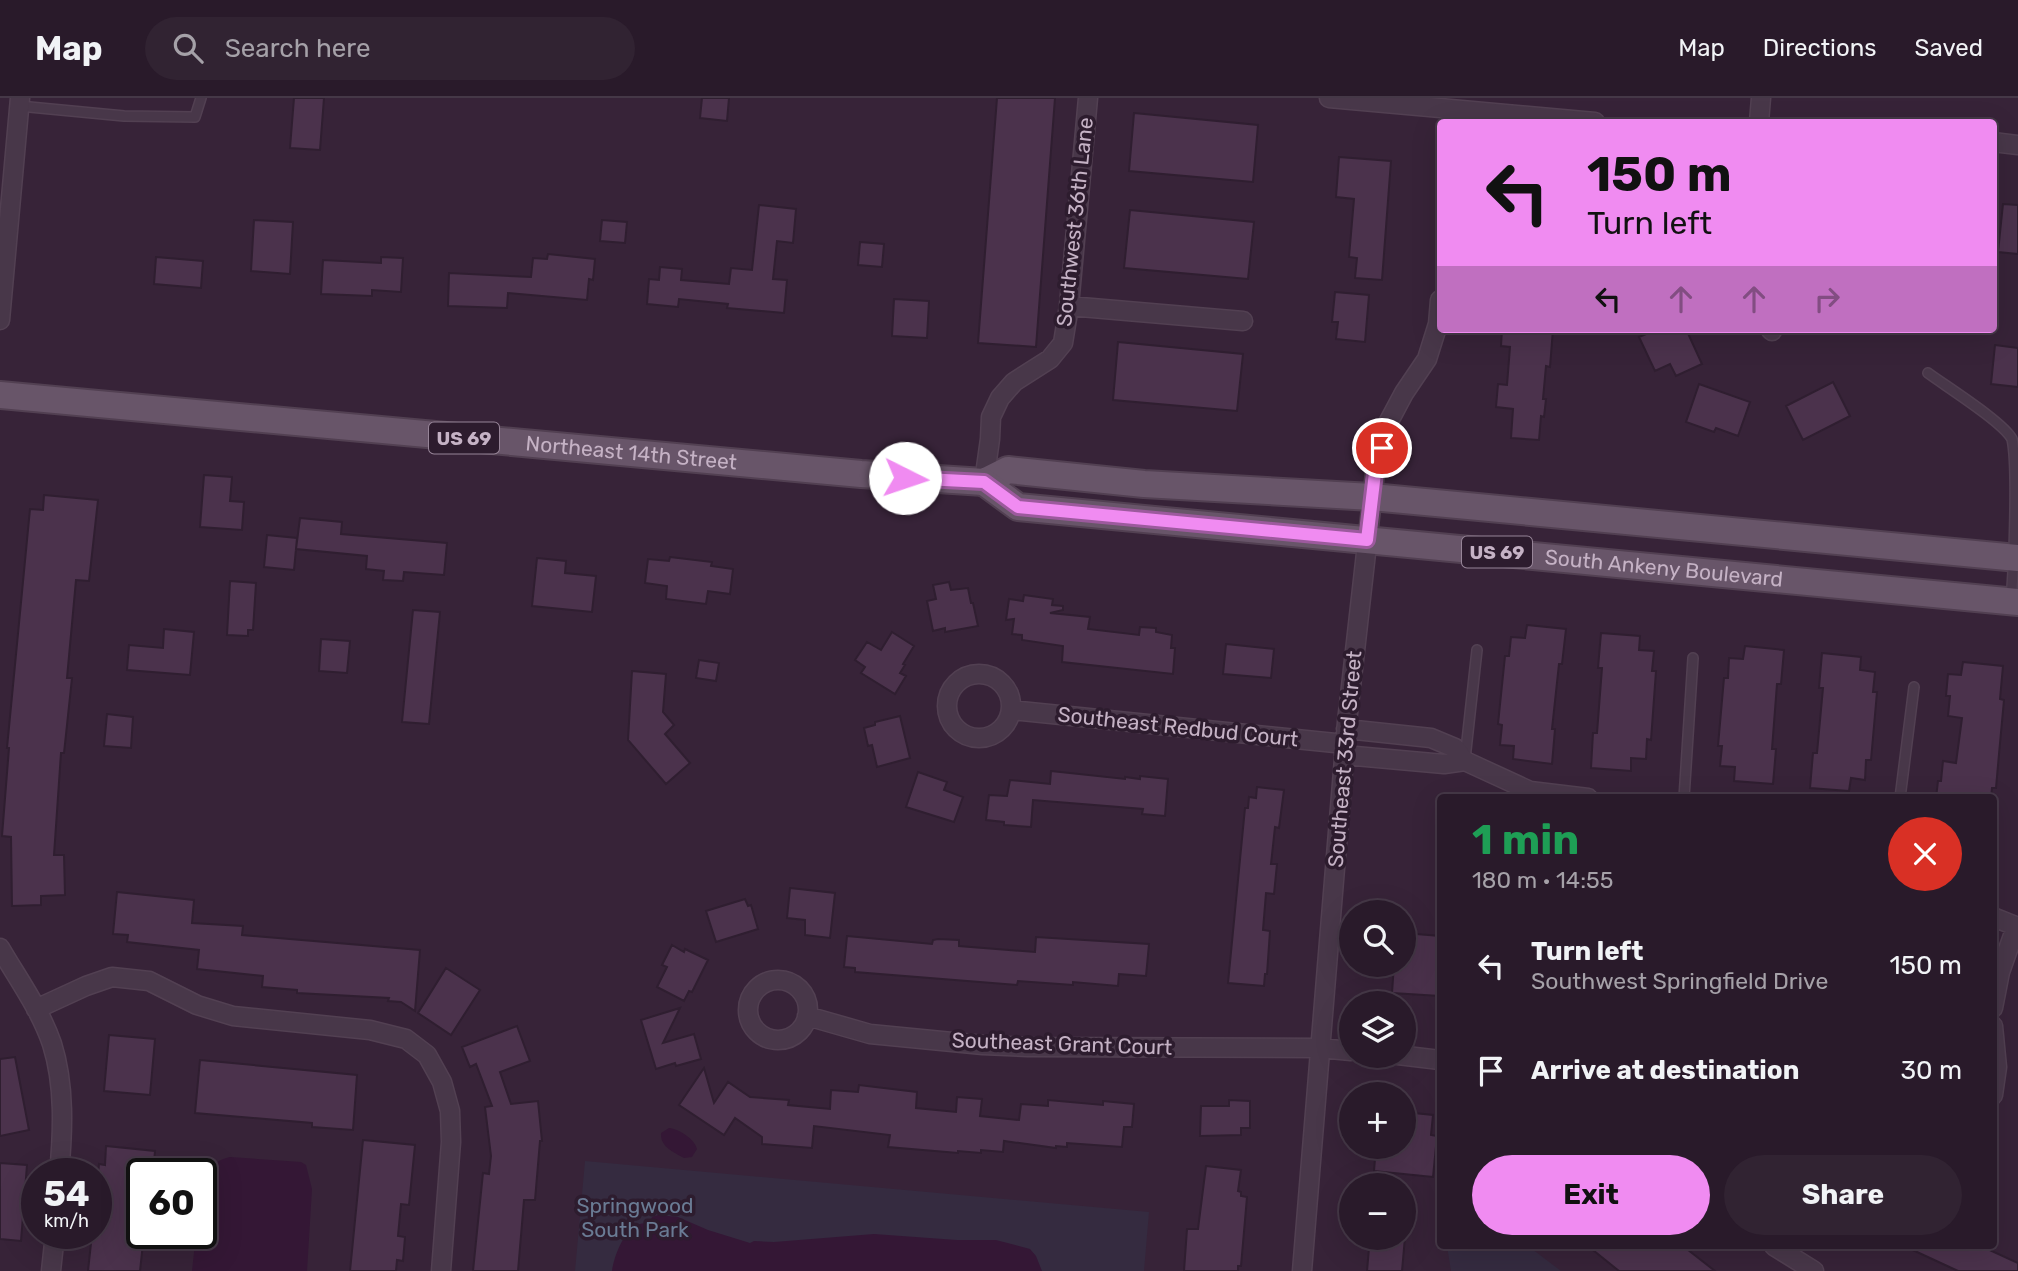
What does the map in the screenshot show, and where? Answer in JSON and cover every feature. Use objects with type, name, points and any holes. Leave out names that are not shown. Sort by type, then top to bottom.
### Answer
[{"type":"main road","name":"Northeast 14th Street","points":[[0,395],[927,479]]},
{"type":"main road","name":"South Ankeny Boulevard","points":[[927,479],[984,482],[1008,470],[1144,484],[1372,497],[2016,558]]},
{"type":"main road","name":"South Ankeny Boulevard","points":[[984,482],[1018,507],[2015,602]]},
{"type":"street","name":"Southwest 36th Lane","points":[[984,482],[991,417],[1000,398],[1014,382],[1050,359],[1063,343],[1069,306],[1088,98]]},
{"type":"street","points":[[1329,98],[1560,119]]},
{"type":"street","points":[[1759,119],[1761,98]]},
{"type":"street","points":[[0,320],[19,102]]},
{"type":"street","points":[[1997,142],[2018,145]]},
{"type":"street","points":[[1069,306],[1243,321]]},
{"type":"street","name":"Southeast 33rd Street","points":[[1302,1271],[1345,743],[1375,473],[1388,423],[1427,359],[1437,327]]},
{"type":"street","name":"Southeast Redbud Court","points":[[1011,710],[1345,743]]},
{"type":"street","points":[[1345,743],[1431,738],[1455,748],[1465,761],[1530,791],[1555,794]]},
{"type":"street","points":[[1345,743],[1444,764],[1465,761]]},
{"type":"street","points":[[1997,919],[2017,927],[1997,987]]},
{"type":"street","points":[[0,947],[36,1009],[52,1044],[60,1082],[61,1158]]},
{"type":"street","points":[[36,1009],[112,977],[149,981],[197,1005],[233,1016],[370,1030],[406,1039],[427,1055],[442,1082],[450,1111],[451,1142],[441,1271]]},
{"type":"street","name":"Southeast Grant Court","points":[[807,1016],[870,1034],[983,1045],[1339,1050]]},
{"type":"street","points":[[1416,1057],[1437,1059]]},
{"type":"street","points":[[51,1271],[53,1249]]},
{"type":"street","points":[[1779,1249],[1814,1271]]},
{"type":"lane","points":[[19,102],[124,116],[195,117],[201,98]]},
{"type":"lane","points":[[1928,373],[1998,424],[2012,439],[2018,462],[2015,602]]},
{"type":"lane","points":[[1465,761],[1477,650]]},
{"type":"lane","points":[[1684,794],[1693,658]]},
{"type":"lane","points":[[1901,794],[1914,687]]},
{"type":"green space","name":"Springwood South Park","points":[[585,1161],[1149,1212],[1144,1271],[575,1271]]},
{"type":"green space","points":[[1447,1249],[1532,1249],[1561,1271],[1451,1271]]},
{"type":"shaded area","points":[[669,1128],[690,1138],[697,1149],[692,1157],[684,1158],[665,1145],[661,1133]]},
{"type":"shaded area","points":[[230,1157],[301,1162],[306,1165],[312,1189],[307,1271],[192,1271],[194,1249],[217,1249],[218,1162]]},
{"type":"shaded area","points":[[658,1215],[678,1217],[750,1243],[874,1234],[996,1240],[1030,1249],[1042,1271],[612,1271],[617,1252],[628,1233]]},
{"type":"building","points":[[294,98],[324,98],[320,150],[290,148]]},
{"type":"building","points":[[702,98],[729,98],[727,121],[700,118]]},
{"type":"building","points":[[997,98],[1055,98],[1036,347],[978,343]]},
{"type":"building","points":[[1134,113],[1258,125],[1253,182],[1129,171]]},
{"type":"building","points":[[1339,157],[1391,161],[1382,280],[1355,278],[1357,258],[1349,257],[1354,199],[1336,197]]},
{"type":"building","points":[[2003,204],[2018,205],[2018,254],[1998,252]]},
{"type":"building","points":[[759,205],[796,209],[793,243],[777,241],[773,279],[787,280],[784,313],[727,308],[728,304],[679,299],[678,307],[647,304],[649,279],[659,280],[660,267],[682,269],[681,280],[729,284],[731,268],[752,270]]},
{"type":"building","points":[[1130,210],[1254,222],[1248,279],[1124,268]]},
{"type":"building","points":[[254,220],[293,222],[290,274],[251,271]]},
{"type":"building","points":[[602,220],[627,222],[625,243],[600,241]]},
{"type":"building","points":[[860,242],[884,244],[882,267],[858,265]]},
{"type":"building","points":[[548,254],[595,259],[587,300],[508,293],[507,308],[448,306],[449,273],[531,277],[533,258],[547,259]]},
{"type":"building","points":[[156,257],[203,261],[201,288],[154,284]]},
{"type":"building","points":[[381,257],[403,258],[401,292],[372,290],[372,296],[321,294],[323,260],[381,263]]},
{"type":"building","points":[[1335,292],[1369,295],[1365,342],[1336,339],[1338,322],[1332,322]]},
{"type":"building","points":[[894,299],[929,301],[927,338],[892,336]]},
{"type":"building","points":[[1502,333],[1553,333],[1550,367],[1546,366],[1543,399],[1546,399],[1539,440],[1511,438],[1513,409],[1496,407],[1498,384],[1507,385],[1510,347],[1501,346]]},
{"type":"building","points":[[1648,333],[1688,333],[1702,364],[1676,376],[1670,364],[1655,371],[1639,337]]},
{"type":"building","points":[[1118,342],[1243,354],[1237,411],[1113,400]]},
{"type":"building","points":[[1995,345],[2018,348],[2018,387],[1991,384]]},
{"type":"building","points":[[1833,382],[1850,416],[1803,440],[1786,406]]},
{"type":"building","points":[[1699,384],[1750,402],[1738,436],[1716,428],[1714,432],[1686,422]]},
{"type":"building","points":[[204,475],[232,477],[230,501],[244,502],[242,530],[200,527]]},
{"type":"building","points":[[44,495],[98,500],[89,581],[76,580],[67,678],[72,678],[64,753],[61,753],[54,855],[64,855],[65,895],[41,896],[41,905],[12,906],[11,837],[2,836],[7,748],[30,509],[43,510]]},
{"type":"building","points":[[300,518],[342,522],[341,534],[447,543],[444,575],[404,572],[403,581],[383,580],[384,571],[366,569],[367,556],[296,549]]},
{"type":"building","points":[[267,535],[297,538],[294,570],[264,567]]},
{"type":"building","points":[[670,557],[712,562],[711,566],[733,569],[730,594],[708,591],[706,604],[666,599],[667,586],[645,583],[648,559],[669,561]]},
{"type":"building","points":[[537,558],[566,561],[565,573],[596,576],[592,612],[532,606]]},
{"type":"building","points":[[230,581],[256,583],[253,630],[248,630],[248,636],[227,635]]},
{"type":"building","points":[[949,582],[951,590],[968,588],[978,626],[945,632],[945,628],[933,631],[927,601],[936,599],[933,585]]},
{"type":"building","points":[[1024,595],[1053,599],[1052,605],[1063,606],[1063,610],[1050,613],[1090,617],[1088,629],[1139,635],[1140,627],[1156,628],[1156,632],[1172,635],[1171,648],[1175,648],[1173,674],[1062,662],[1063,646],[1022,640],[1022,635],[1012,634],[1014,619],[1006,620],[1009,599],[1023,601]]},
{"type":"building","points":[[413,610],[440,612],[429,724],[402,722]]},
{"type":"building","points":[[1527,625],[1566,629],[1552,729],[1555,729],[1552,764],[1513,759],[1514,746],[1500,745],[1502,725],[1498,724],[1505,656],[1509,656],[1511,637],[1525,638]]},
{"type":"building","points":[[164,629],[194,632],[190,675],[127,670],[129,645],[163,648]]},
{"type":"building","points":[[892,632],[914,646],[900,673],[906,676],[895,694],[861,673],[865,667],[855,660],[867,642],[881,650]]},
{"type":"building","points":[[1601,633],[1640,636],[1639,650],[1654,651],[1652,671],[1656,671],[1651,740],[1647,739],[1646,759],[1631,758],[1631,771],[1591,768],[1593,733],[1597,733],[1602,668],[1598,668]]},
{"type":"building","points":[[321,639],[350,641],[347,673],[319,671]]},
{"type":"building","points":[[1226,644],[1274,649],[1271,678],[1223,674]]},
{"type":"building","points":[[1745,646],[1784,650],[1781,684],[1777,684],[1772,749],[1776,749],[1773,784],[1734,781],[1735,767],[1720,766],[1722,746],[1718,746],[1724,678],[1728,678],[1729,658],[1743,659]]},
{"type":"building","points":[[1822,653],[1861,657],[1860,670],[1875,672],[1873,692],[1877,692],[1871,760],[1866,760],[1865,780],[1851,778],[1849,791],[1810,788],[1813,753],[1817,753],[1823,688],[1819,688]]},
{"type":"building","points":[[699,660],[719,663],[716,681],[696,678]]},
{"type":"building","points":[[1963,662],[2003,666],[2000,699],[2004,700],[1996,788],[1992,788],[1991,794],[1936,794],[1943,761],[1956,763],[1962,718],[1948,716],[1948,674],[1961,675]]},
{"type":"building","points":[[632,671],[666,674],[663,712],[674,725],[665,734],[690,763],[666,784],[628,740]]},
{"type":"building","points":[[107,714],[133,717],[131,748],[104,746]]},
{"type":"building","points":[[900,716],[910,758],[877,767],[872,745],[868,746],[864,728],[875,725],[875,722]]},
{"type":"building","points":[[1051,771],[1125,779],[1140,779],[1140,776],[1168,779],[1165,816],[1142,814],[1143,809],[1033,800],[1031,827],[1004,825],[1004,822],[986,820],[989,795],[1007,796],[1010,780],[1050,784]]},
{"type":"building","points":[[918,772],[947,782],[944,790],[963,797],[954,822],[906,807]]},
{"type":"building","points":[[1257,787],[1284,790],[1279,828],[1275,827],[1271,864],[1277,864],[1274,894],[1266,893],[1263,930],[1270,931],[1264,986],[1228,983],[1245,808],[1248,808],[1249,797],[1256,798]]},
{"type":"building","points":[[790,888],[835,893],[830,938],[805,935],[805,920],[787,918]]},
{"type":"building","points":[[117,892],[194,900],[192,923],[243,926],[242,935],[420,950],[415,1011],[401,1002],[388,1001],[389,998],[297,993],[297,990],[262,987],[263,976],[197,969],[199,950],[127,942],[128,935],[113,934]]},
{"type":"building","points":[[745,899],[748,906],[751,905],[758,929],[716,942],[706,911]]},
{"type":"building","points":[[1416,934],[1437,936],[1437,996],[1416,994],[1416,991],[1392,991],[1393,977],[1416,977]]},
{"type":"building","points":[[847,936],[932,944],[933,940],[938,939],[959,940],[959,946],[1035,952],[1036,937],[1149,944],[1146,976],[1119,974],[1118,986],[1018,981],[1017,985],[855,972],[855,968],[844,967]]},
{"type":"building","points":[[672,945],[708,960],[692,992],[689,991],[684,1001],[657,987],[667,967],[662,965]]},
{"type":"building","points":[[446,968],[480,990],[451,1035],[418,1013]]},
{"type":"building","points":[[680,1008],[663,1043],[694,1034],[701,1059],[656,1069],[641,1020]]},
{"type":"building","points":[[517,1026],[530,1061],[500,1072],[511,1104],[538,1101],[542,1141],[535,1200],[524,1200],[518,1271],[473,1271],[483,1173],[489,1174],[491,1156],[485,1107],[492,1106],[476,1064],[470,1067],[462,1047]]},
{"type":"building","points":[[109,1035],[155,1039],[150,1095],[104,1091]]},
{"type":"building","points":[[15,1057],[29,1130],[0,1136],[0,1059]]},
{"type":"building","points":[[200,1060],[357,1075],[353,1130],[312,1127],[312,1123],[195,1113]]},
{"type":"building","points":[[704,1068],[714,1103],[728,1082],[750,1097],[789,1100],[788,1105],[830,1109],[831,1090],[858,1092],[859,1085],[917,1092],[916,1108],[956,1112],[957,1097],[982,1099],[980,1116],[1019,1120],[1021,1104],[1048,1106],[1048,1100],[1103,1105],[1103,1101],[1134,1104],[1132,1127],[1124,1127],[1122,1147],[1067,1143],[1067,1147],[1056,1148],[1004,1141],[1003,1152],[981,1150],[981,1153],[958,1153],[888,1147],[890,1135],[814,1126],[812,1148],[762,1144],[762,1137],[735,1118],[724,1135],[679,1105]]},
{"type":"building","points":[[1229,1100],[1250,1101],[1250,1128],[1241,1128],[1241,1135],[1200,1136],[1201,1106],[1229,1106]]},
{"type":"building","points":[[1416,1113],[1433,1115],[1431,1135],[1437,1136],[1433,1177],[1416,1175],[1416,1173],[1374,1171],[1375,1159],[1416,1159]]},
{"type":"building","points":[[363,1140],[415,1145],[409,1205],[401,1204],[398,1236],[405,1237],[403,1261],[397,1260],[396,1271],[350,1271]]},
{"type":"building","points":[[106,1146],[155,1151],[154,1158],[126,1158],[126,1249],[142,1249],[140,1271],[88,1271],[90,1249],[112,1249],[112,1158],[105,1158]]},
{"type":"building","points":[[0,1163],[21,1165],[21,1241],[0,1239]]},
{"type":"building","points":[[1206,1166],[1241,1170],[1238,1191],[1241,1196],[1247,1197],[1241,1266],[1238,1266],[1238,1271],[1184,1271],[1187,1229],[1198,1229]]},
{"type":"building","points":[[1592,1249],[1687,1249],[1715,1271],[1619,1271]]},
{"type":"building","points":[[1910,1249],[1988,1249],[2018,1263],[2018,1271],[1958,1271]]},
{"type":"building","points":[[1369,1250],[1404,1250],[1402,1271],[1367,1271]]},
{"type":"route","points":[[905,478],[984,482],[1018,507],[1367,540],[1375,473],[1382,448]]}]
